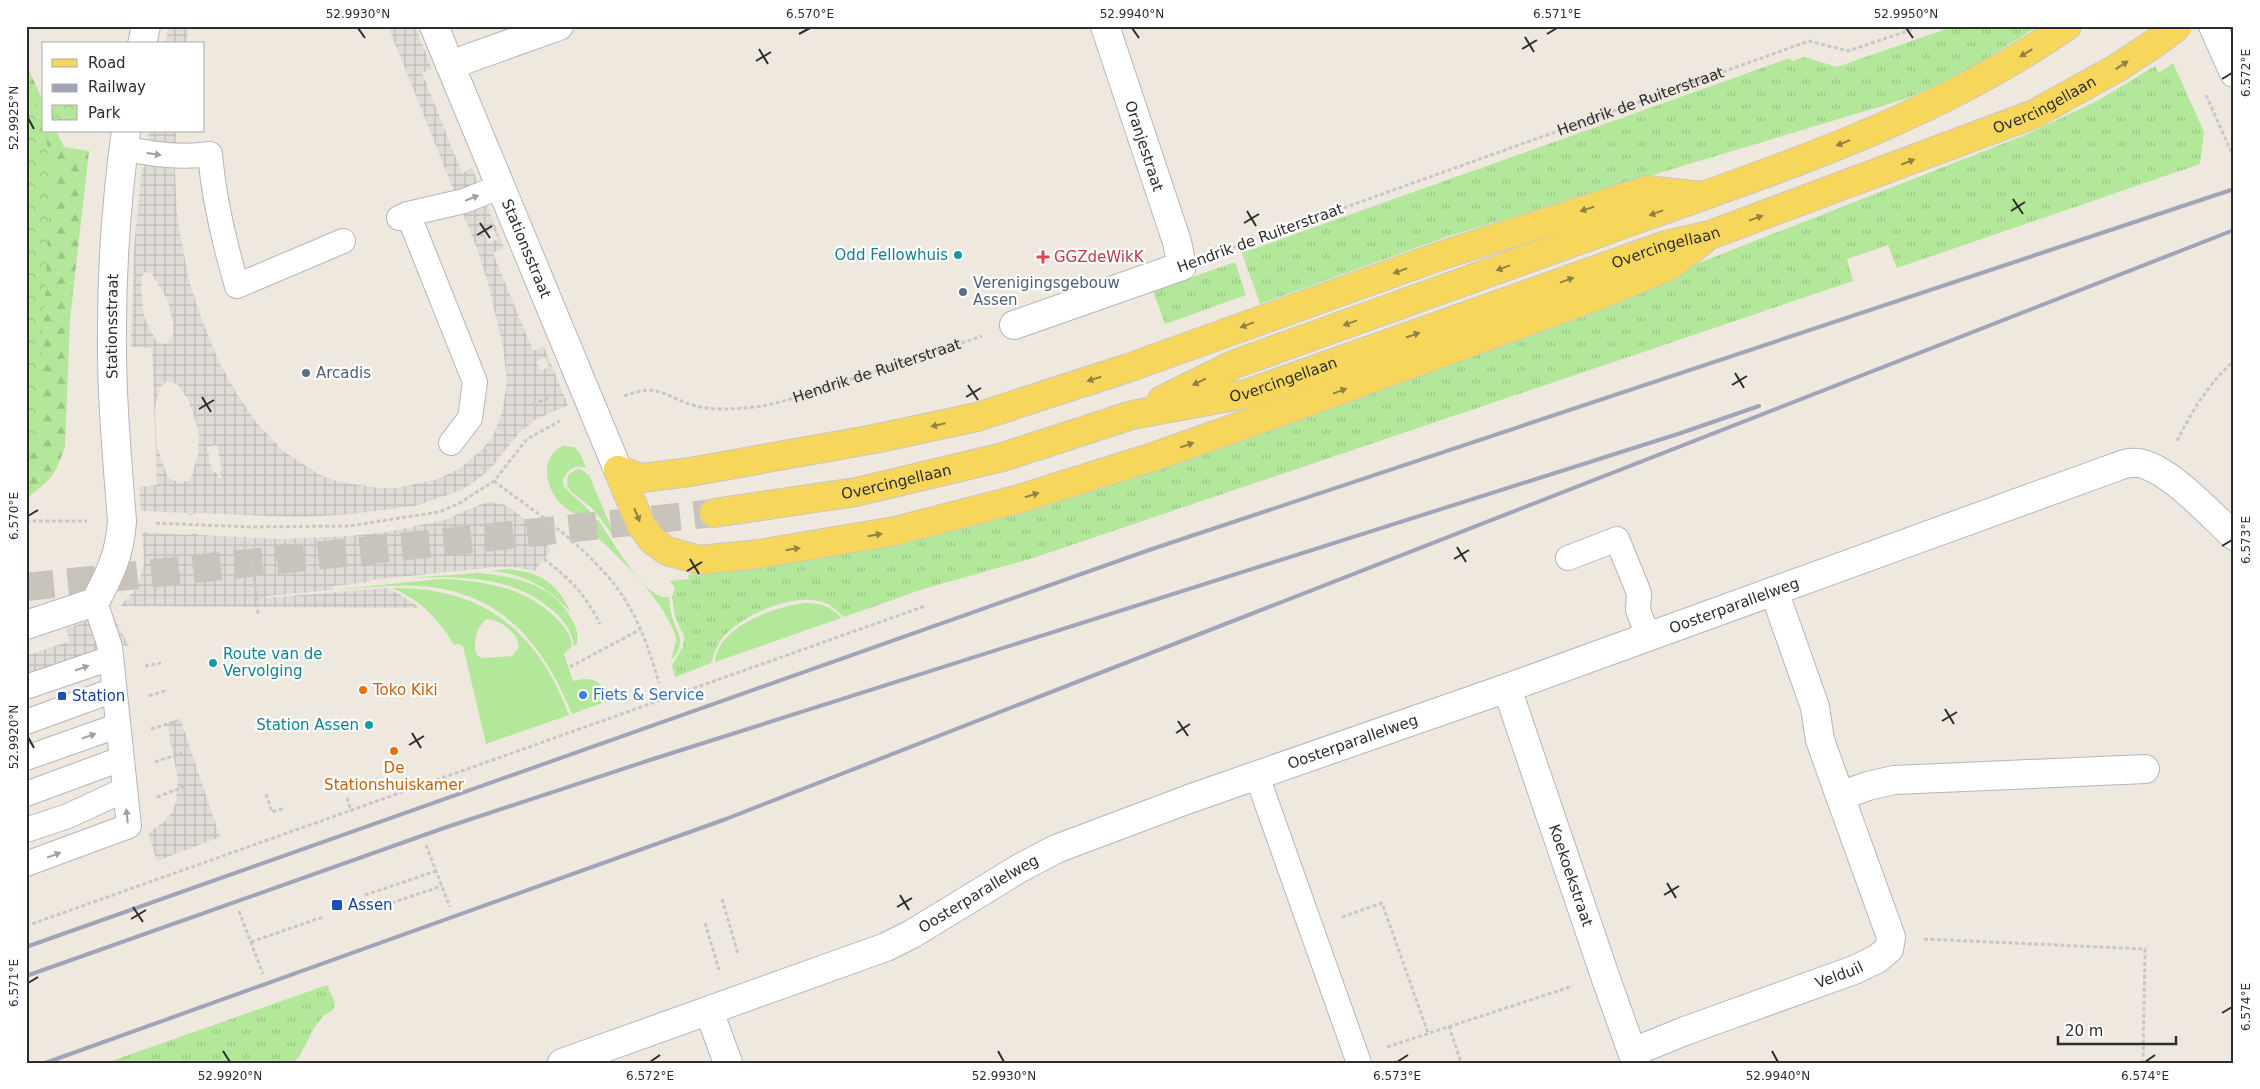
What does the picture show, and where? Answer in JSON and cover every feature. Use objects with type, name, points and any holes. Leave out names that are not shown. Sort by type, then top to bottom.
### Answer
[{"type":"main road","name":"Overcingellaan","points":[[1132,415],[1236,364],[1800,161],[1905,118],[1968,87],[2030,51],[2067,26]]},
{"type":"main road","name":"Overcingellaan","points":[[714,512],[856,492],[1003,457],[1132,415],[1246,394],[1666,245],[1710,236],[2034,114],[2117,68],[2156,43],[2178,26]]},
{"type":"main road","points":[[618,470],[642,478],[698,470],[874,440],[977,416],[1128,368],[1446,254],[1647,190],[1702,196]]},
{"type":"main road","points":[[618,470],[641,524],[652,540],[667,551],[699,560],[759,554],[895,531],[1019,499],[1156,456],[1280,412],[1597,296],[1669,266],[1710,236]]},
{"type":"street","points":[[142,42],[146,26]]},
{"type":"street","name":"Stationsstraat","points":[[434,26],[502,186],[618,470]]},
{"type":"street","points":[[450,65],[558,26]]},
{"type":"street","name":"Oranjestraat","points":[[1104,26],[1177,242],[1182,266]]},
{"type":"street","points":[[2213,26],[2234,73]]},
{"type":"street","name":"Stationsstraat","points":[[95,602],[117,558],[122,521],[113,383],[112,327],[119,194],[125,139]]},
{"type":"street","name":"Hendrik de Ruiterstraat","points":[[1014,325],[1182,266]]},
{"type":"street","name":"Oosterparallelweg","points":[[562,1063],[886,947],[912,934],[1020,868],[1056,849],[2116,467],[2139,463],[2160,471]]},
{"type":"street","points":[[2160,471],[2176,483],[2234,536]]},
{"type":"street","points":[[1774,591],[1815,707],[1820,740],[1891,937]]},
{"type":"street","points":[[26,625],[95,602]]},
{"type":"street","name":"Koekoekstraat","points":[[1507,688],[1605,976],[1635,1058]]},
{"type":"street","points":[[1840,796],[1868,786],[1894,780],[2146,769]]},
{"type":"street","name":"Velduil","points":[[1635,1058],[1686,1031],[1854,970],[1877,959],[1889,949],[1891,937]]},
{"type":"street","points":[[709,1011],[728,1063]]},
{"type":"lane","points":[[125,139],[158,155],[186,157],[210,154],[214,197],[223,240],[237,286],[342,241]]},
{"type":"lane","points":[[451,443],[470,418],[475,382],[404,216],[464,201],[502,186]]},
{"type":"lane","points":[[1568,558],[1617,539],[1639,593],[1638,610],[1648,636]]},
{"type":"lane","points":[[26,864],[82,845],[128,826],[111,658],[108,638],[95,602]]},
{"type":"lane","points":[[26,687],[111,658]]},
{"type":"lane","points":[[26,722],[114,690]]},
{"type":"lane","points":[[26,758],[117,726]]},
{"type":"lane","points":[[26,794],[121,759]]},
{"type":"lane","points":[[1258,776],[1358,1060]]},
{"type":"lane","points":[[26,830],[68,816],[124,790]]},
{"type":"path","name":"Hendrik de Ruiterstraat","points":[[1182,266],[1809,41],[1848,50],[1922,26]]},
{"type":"path","name":"Hendrik de Ruiterstraat","points":[[592,408],[640,390],[655,389],[696,406],[747,408],[788,399],[882,370],[1014,325]]},
{"type":"path","points":[[2160,471],[2188,417],[2207,387],[2234,361]]},
{"type":"path","points":[[26,521],[122,521],[250,526],[349,526],[439,512],[460,503],[494,481],[527,440],[542,429]]},
{"type":"path","points":[[494,481],[564,534],[587,555],[622,595],[641,629],[659,683]]},
{"type":"path","points":[[252,558],[258,614]]},
{"type":"path","points":[[544,559],[569,578],[581,591],[600,624]]},
{"type":"path","points":[[26,926],[925,606]]},
{"type":"path","points":[[570,667],[641,629]]},
{"type":"path","points":[[266,794],[272,812],[285,808]]},
{"type":"path","points":[[347,798],[351,811]]},
{"type":"path","points":[[426,845],[450,907]]},
{"type":"path","points":[[365,896],[436,871]]},
{"type":"path","points":[[379,907],[442,886]]},
{"type":"path","points":[[722,899],[738,954]]},
{"type":"path","points":[[1311,928],[1382,903],[1428,1032]]},
{"type":"path","points":[[239,911],[263,974]]},
{"type":"path","points":[[251,942],[323,918]]},
{"type":"path","points":[[705,923],[717,964]]},
{"type":"path","points":[[1891,937],[2145,949],[2143,1063]]},
{"type":"path","points":[[1358,1060],[1428,1032],[1605,976]]},
{"type":"path","points":[[1449,1026],[1461,1063]]},
{"type":"green space","points":[[1954,26],[2038,26],[1955,76],[1902,100],[1446,237],[1260,304],[1242,253],[1790,58],[1792,61],[1804,57],[1837,67]]},
{"type":"green space","points":[[2173,63],[2204,132],[2200,164],[1897,268],[1888,245],[1847,259],[1853,281],[1030,559],[923,589],[844,617],[828,604],[810,600],[798,600],[772,607],[747,618],[727,633],[719,643],[711,663],[675,677],[672,665],[683,647],[684,636],[675,617],[672,597],[675,588],[670,581],[689,579],[688,575],[757,568],[839,552],[1686,268],[2025,135],[2099,100],[2155,66],[2159,73]]},
{"type":"green space","points":[[26,64],[42,99],[42,132],[56,132],[64,147],[89,151],[70,319],[65,446],[51,477],[26,499]]},
{"type":"green space","points":[[26,85],[42,119],[42,132],[45,132],[52,171],[36,452],[26,455]]},
{"type":"green space","points":[[1235,262],[1246,295],[1165,324],[1153,291]]},
{"type":"green space","points":[[563,446],[574,447],[580,453],[586,468],[575,467],[569,470],[563,480],[564,487],[595,516],[581,516],[569,510],[551,490],[547,477],[547,465],[552,454]]},
{"type":"green space","points":[[580,469],[589,475],[616,539],[592,508],[570,491],[567,486],[568,475]]},
{"type":"green space","points":[[578,519],[598,520],[639,579],[660,596],[669,597],[671,615],[680,639],[679,648],[671,661],[676,640],[675,634],[658,603],[633,572]]},
{"type":"green space","points":[[505,569],[528,572],[546,580],[560,593],[571,613],[554,596],[536,584],[515,575],[492,571]]},
{"type":"green space","points":[[478,573],[505,577],[531,584],[554,597],[573,621],[576,628],[577,644],[574,646],[564,622],[556,614],[537,598],[520,590],[484,580],[446,577],[408,578]]},
{"type":"green space","points":[[440,579],[471,581],[502,587],[516,592],[543,607],[561,623],[570,637],[572,646],[564,654],[573,681],[586,679],[600,684],[611,700],[572,714],[560,688],[533,644],[516,626],[497,611],[475,599],[450,591],[421,586],[333,590]]},
{"type":"green space","points":[[392,588],[424,590],[454,596],[480,606],[503,620],[523,638],[541,660],[556,685],[569,715],[486,744],[463,646],[454,645],[428,611]],"holes":[[[487,619],[503,624],[516,637],[519,647],[512,656],[482,658],[477,655],[475,640],[478,630]]]},
{"type":"green space","points":[[805,603],[825,606],[841,618],[715,662],[718,649],[736,629],[764,614]]},
{"type":"green space","points":[[327,985],[335,1003],[333,1010],[323,1016],[314,1028],[299,1057],[292,1063],[106,1063]]},
{"type":"shaded area","points":[[169,26],[189,26],[186,42],[165,42]]},
{"type":"shaded area","points":[[388,26],[415,26],[432,69],[422,73],[462,173],[472,168],[504,248],[493,253],[533,351],[544,347],[568,405],[535,420],[519,433],[490,469],[476,481],[459,491],[415,506],[351,514],[302,517],[198,513],[189,515],[188,513],[141,511],[139,487],[157,485],[152,348],[131,347],[134,248],[142,167],[144,167],[149,132],[176,132],[177,215],[188,277],[202,320],[219,362],[256,422],[282,450],[318,474],[339,482],[379,488],[396,488],[435,480],[459,469],[482,450],[494,434],[502,413],[507,381],[503,347],[488,283],[476,246]],"holes":[[[494,230],[498,239],[488,243],[484,233]],[[145,272],[152,274],[168,301],[173,324],[173,335],[166,344],[157,342],[144,317],[141,289],[142,276]],[[545,357],[549,367],[540,371],[536,362]],[[167,381],[177,384],[188,399],[196,422],[199,437],[198,454],[192,476],[189,480],[180,483],[168,478],[156,444],[155,407],[160,387]],[[217,445],[222,470],[220,472],[221,478],[212,471],[207,447]]]},
{"type":"shaded area","points":[[490,502],[502,504],[510,508],[551,539],[547,545],[551,549],[535,571],[513,567],[497,567],[370,580],[370,582],[333,586],[333,590],[266,596],[266,598],[386,588],[420,608],[120,606],[135,590],[140,579],[144,563],[142,532],[187,535],[197,533],[197,535],[281,539],[352,536],[393,531],[444,520]]},
{"type":"shaded area","points":[[111,612],[129,646],[122,645],[26,676],[26,656],[70,641],[66,629]]},
{"type":"shaded area","points":[[180,718],[220,837],[157,861],[148,833],[165,821],[172,812],[176,802],[178,779],[167,724]]},
{"type":"tunnel","points":[[26,587],[714,513]]},
{"type":"railway","points":[[26,947],[1152,549],[2234,189]]},
{"type":"railway","points":[[45,1063],[726,819],[2234,230]]},
{"type":"railway","points":[[26,976],[444,828],[653,759],[1681,433],[1759,406]]},
{"type":"place","name":"Odd Fellowhuis","points":[[958,255]]},
{"type":"place","name":"GGZdeWikK","points":[[1043,257]]},
{"type":"place","name":"Verenigingsgebouw Assen","points":[[963,292]]},
{"type":"place","name":"Arcadis","points":[[306,373]]},
{"type":"place","name":"Route van de Vervolging","points":[[213,663]]},
{"type":"place","name":"Toko Kiki","points":[[363,690]]},
{"type":"place","name":"Fiets & Service","points":[[583,695]]},
{"type":"place","name":"Station","points":[[62,696]]},
{"type":"place","name":"Station Assen","points":[[369,725]]},
{"type":"place","name":"De Stationshuiskamer","points":[[394,751]]},
{"type":"place","name":"Assen","points":[[337,905]]}]
